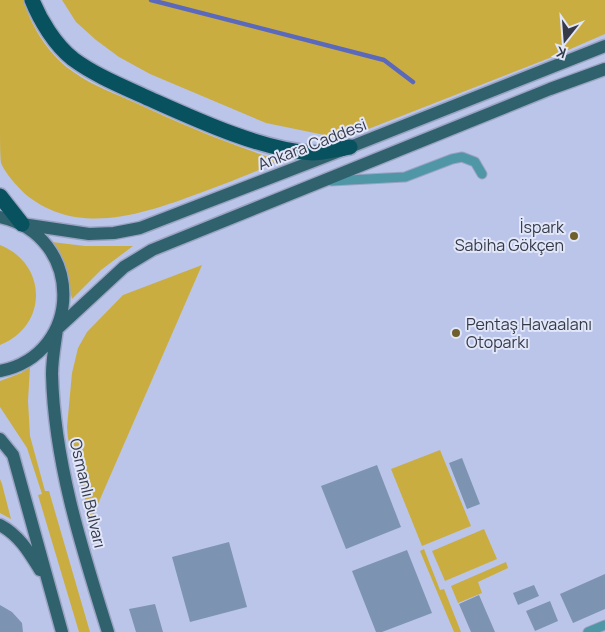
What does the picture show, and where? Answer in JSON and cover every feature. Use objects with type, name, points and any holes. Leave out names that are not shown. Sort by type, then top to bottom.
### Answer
[{"type":"highway","points":[[32,0],[47,30],[72,58],[113,82],[205,123],[290,150],[314,153],[350,147]]},
{"type":"highway","points":[[0,196],[22,224]]},
{"type":"main road","name":"Ankara Caddesi","points":[[22,224],[89,234],[114,233],[140,228],[605,46]]},
{"type":"main road","points":[[0,371],[21,365],[32,358],[42,349],[57,329],[124,267],[152,250],[550,89],[605,69]]},
{"type":"main road","points":[[0,217],[22,224],[42,239],[56,258],[64,281],[64,306],[57,329]]},
{"type":"main road","name":"Osmanlı Bulvarı","points":[[57,329],[52,374],[61,462],[90,576],[108,632]]},
{"type":"main road","points":[[0,439],[13,455],[62,632]]},
{"type":"main road","points":[[0,525],[11,531],[24,545],[48,583]]},
{"type":"lane","points":[[320,181],[405,177],[462,157],[475,162],[482,174]]},
{"type":"lane","points":[[588,632],[605,625]]},
{"type":"shaded area","points":[[0,0],[23,0],[31,21],[43,41],[58,59],[82,78],[171,119],[281,161],[178,201],[133,214],[110,218],[88,218],[66,215],[44,207],[24,193],[14,183],[1,163]]},
{"type":"shaded area","points":[[62,0],[605,0],[605,34],[552,57],[353,135],[339,138],[266,123],[150,74],[119,57],[96,40],[76,22]]},
{"type":"shaded area","points":[[52,242],[85,246],[133,246],[101,270],[72,299],[64,267]]},
{"type":"shaded area","points":[[0,245],[16,254],[27,266],[34,280],[36,295],[34,310],[27,324],[16,336],[0,345]]},
{"type":"shaded area","points":[[202,265],[91,520],[68,438],[67,427],[72,373],[78,348],[87,332],[123,295]]},
{"type":"shaded area","points":[[30,367],[28,401],[30,436],[45,491],[49,491],[90,632],[79,632],[38,495],[42,494],[27,448],[0,407],[0,381],[21,373]]},
{"type":"shaded area","points":[[440,450],[471,526],[422,546],[391,469]]},
{"type":"shaded area","points":[[0,479],[2,484],[11,519],[0,513]]},
{"type":"shaded area","points":[[484,529],[497,559],[445,581],[432,551]]},
{"type":"shaded area","points":[[424,549],[440,590],[444,589],[461,632],[454,632],[420,551]]},
{"type":"shaded area","points":[[506,562],[508,568],[478,582],[482,593],[458,603],[451,586]]},
{"type":"building","points":[[462,458],[480,504],[467,509],[449,463]]},
{"type":"building","points":[[377,465],[401,527],[346,549],[321,486]]},
{"type":"building","points":[[229,542],[247,607],[190,622],[172,557]]},
{"type":"building","points":[[407,550],[432,613],[382,632],[376,632],[352,571]]},
{"type":"building","points":[[605,574],[605,609],[573,623],[560,594]]},
{"type":"building","points":[[534,585],[539,596],[518,605],[513,593]]},
{"type":"building","points":[[479,595],[495,632],[471,632],[459,604]]},
{"type":"building","points":[[550,601],[558,621],[535,631],[526,611]]},
{"type":"building","points":[[155,604],[163,632],[136,632],[129,609]]},
{"type":"building","points":[[0,605],[12,612],[22,623],[23,632],[0,632]]},
{"type":"waterway","points":[[151,0],[384,60],[413,82]]},
{"type":"place","name":"İspark Sabiha Gökçen","points":[[574,236]]},
{"type":"place","name":"Pentaş Havaalanı Otoparkı","points":[[456,333]]}]
